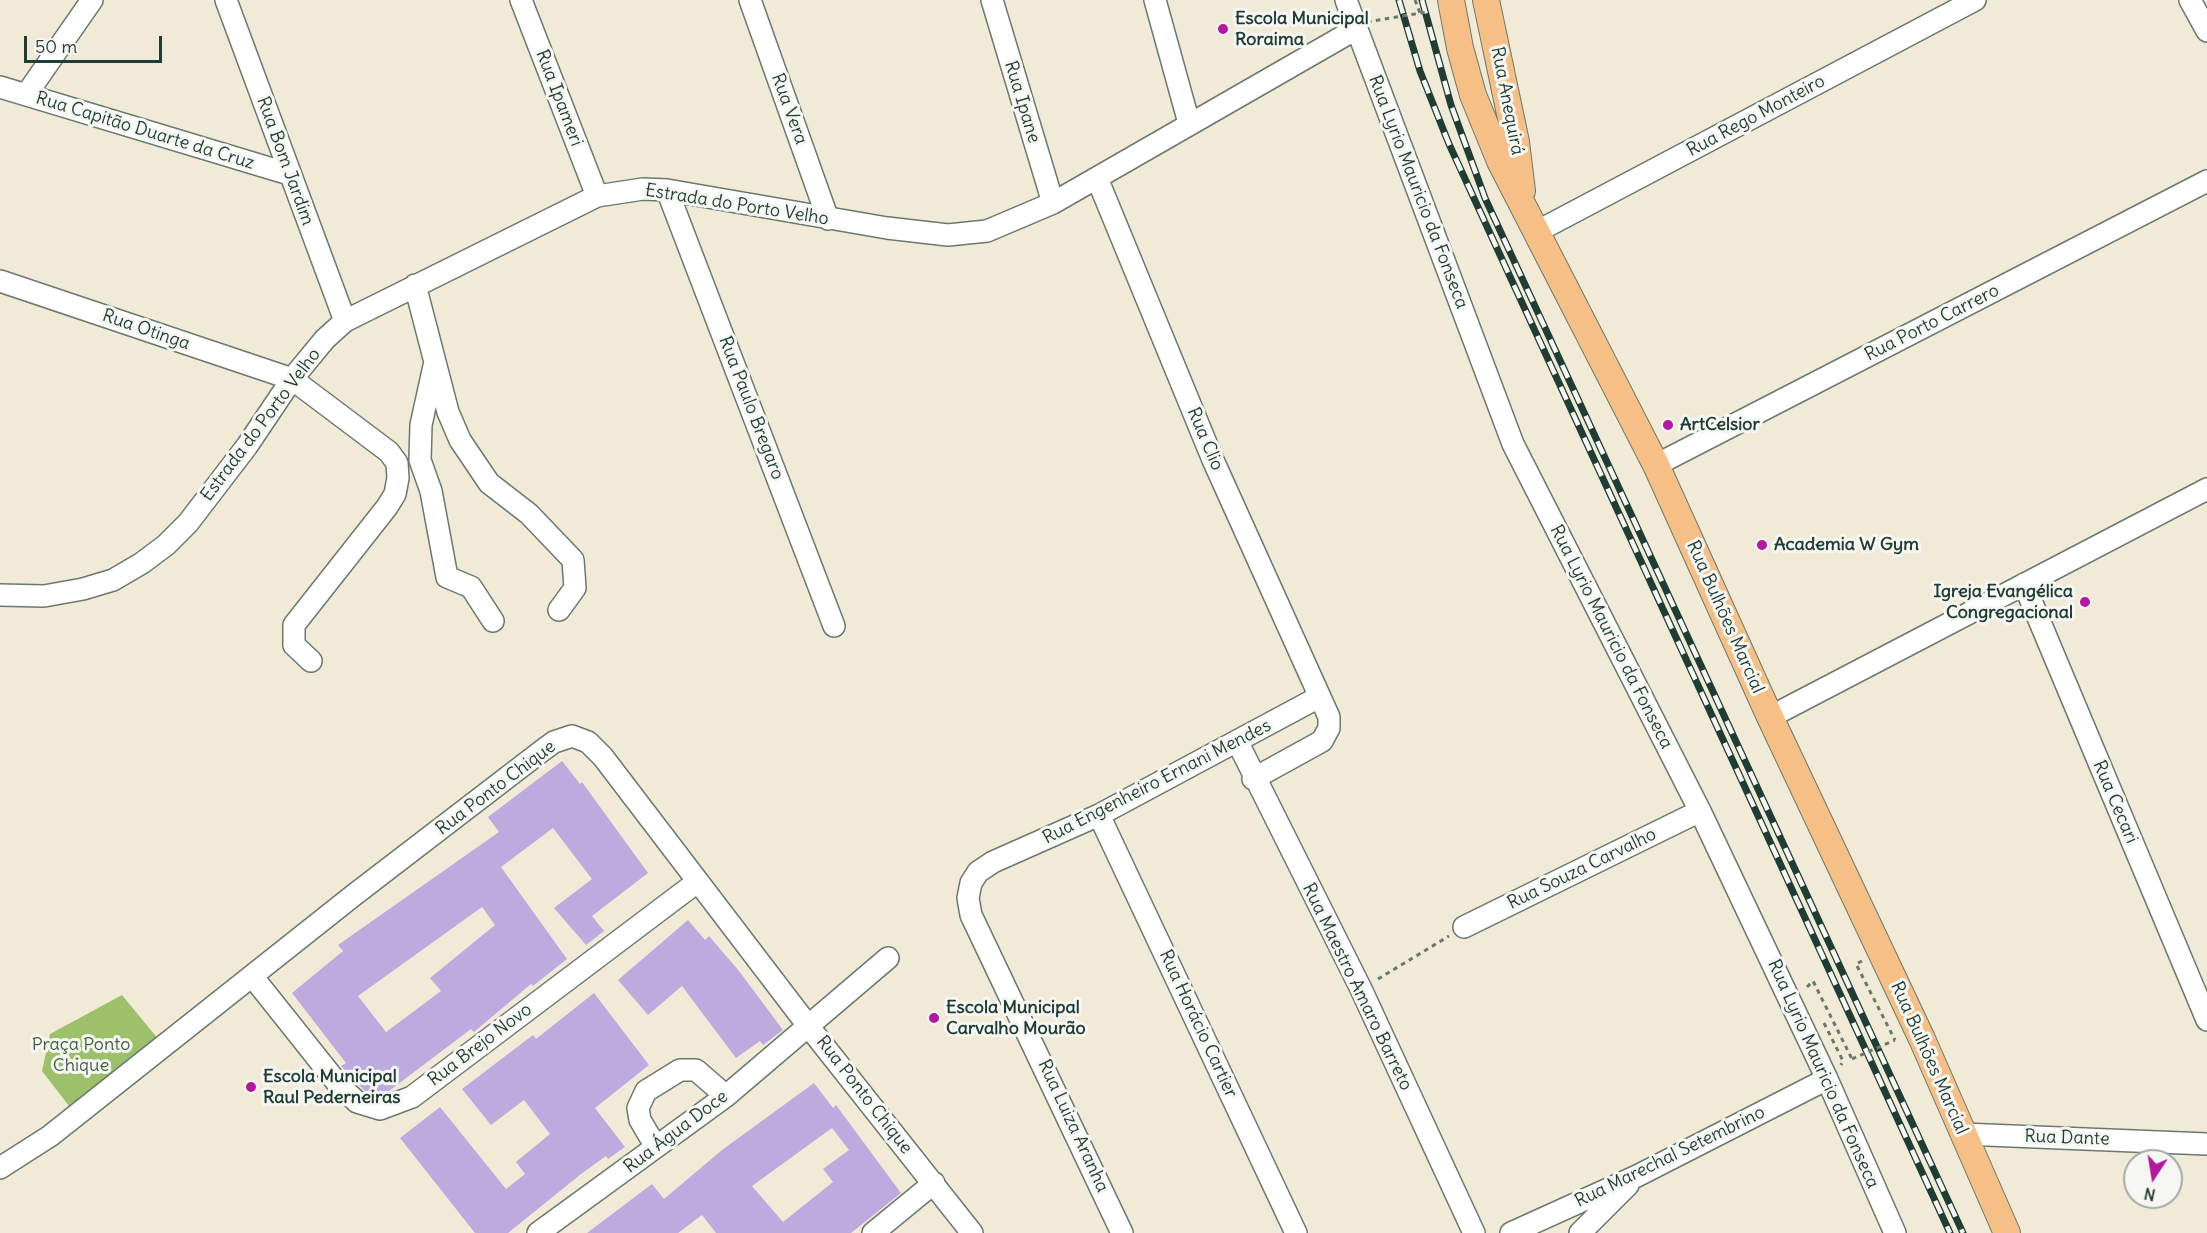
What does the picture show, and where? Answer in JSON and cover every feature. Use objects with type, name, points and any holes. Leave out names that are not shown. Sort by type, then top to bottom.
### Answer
[{"type":"main road","name":"Rua Bulhões Marcial","points":[[1451,0],[1460,48],[1473,95],[1500,161],[1524,203],[1656,465],[1770,717],[1922,1039],[2007,1233]]},
{"type":"main road","name":"Rua Anequirá","points":[[1486,0],[1516,142],[1524,203]]},
{"type":"street","points":[[26,94],[92,0]]},
{"type":"street","name":"Rua Bom Jardim","points":[[226,0],[345,321]]},
{"type":"street","name":"Rua Ipameri","points":[[521,0],[597,196]]},
{"type":"street","name":"Rua Vera","points":[[750,0],[828,219]]},
{"type":"street","name":"Rua Ipane","points":[[992,0],[1053,203]]},
{"type":"street","points":[[1155,0],[1190,123]]},
{"type":"street","name":"Rua Lyrio Mauricio da Fonseca","points":[[1346,0],[1362,26],[1513,444],[1700,810],[1830,1085],[1894,1233]]},
{"type":"street","name":"Rua Rego Monteiro","points":[[1538,231],[1975,0]]},
{"type":"street","points":[[2190,0],[2207,31]]},
{"type":"street","name":"Estrada do Porto Velho","points":[[0,595],[44,596],[83,589],[113,580],[142,563],[166,545],[188,522],[247,446],[292,379],[325,339],[345,321],[597,196],[643,189],[667,190],[828,219],[948,235],[987,231],[1053,203],[1362,26]]},
{"type":"street","name":"Rua Capitão Duarte da Cruz","points":[[0,87],[289,174]]},
{"type":"street","name":"Rua Clio","points":[[1097,178],[1213,460],[1329,717],[1326,737],[1253,778]]},
{"type":"street","name":"Rua Porto Carrero","points":[[1656,465],[2207,181]]},
{"type":"street","name":"Rua Paulo Bregaro","points":[[667,190],[834,626]]},
{"type":"street","name":"Rua Otinga","points":[[0,281],[292,379],[389,452],[397,463],[398,478],[395,494],[294,625],[294,645],[311,661]]},
{"type":"street","points":[[415,285],[453,428],[489,483],[530,514],[573,560],[575,588],[559,610]]},
{"type":"street","points":[[435,362],[421,425],[420,460],[431,491],[447,577],[471,587],[493,621]]},
{"type":"street","points":[[1770,717],[2207,489]]},
{"type":"street","name":"Rua Cecari","points":[[2024,584],[2207,1020]]},
{"type":"street","name":"Rua Engenheiro Ernani Mendes","points":[[993,862],[1099,815],[1238,743],[1319,697]]},
{"type":"street","name":"Rua Ponto Chique","points":[[0,1168],[50,1136],[548,746],[572,736],[588,742],[603,757],[809,1027],[972,1233]]},
{"type":"street","name":"Rua Maestro Amaro Barreto","points":[[1238,743],[1253,778],[1361,989],[1474,1233]]},
{"type":"street","name":"Rua Souza Carvalho","points":[[1464,927],[1700,810]]},
{"type":"street","name":"Rua Horácio Cartier","points":[[1099,815],[1296,1233]]},
{"type":"street","name":"Rua Luiza Aranha","points":[[993,862],[978,872],[971,883],[968,898],[971,915],[1122,1233]]},
{"type":"street","name":"Rua Brejo Novo","points":[[252,976],[338,1084],[357,1102],[380,1109],[412,1097],[697,882]]},
{"type":"street","name":"Rua Água Doce","points":[[538,1233],[726,1096],[888,958]]},
{"type":"street","points":[[656,1147],[640,1120],[638,1107],[646,1091],[680,1070],[696,1070],[726,1096]]},
{"type":"street","name":"Rua Marechal Setembrino","points":[[1511,1233],[1537,1229],[1637,1176],[1830,1085]]},
{"type":"street","name":"Rua Dante","points":[[1963,1134],[2207,1144]]},
{"type":"street","points":[[1580,1233],[1637,1176]]},
{"type":"street","points":[[873,1233],[933,1183]]},
{"type":"path","points":[[1415,0],[1419,12]]},
{"type":"path","points":[[1362,26],[1427,12]]},
{"type":"path","points":[[1361,989],[1464,927]]},
{"type":"path","points":[[1810,995],[1806,986],[1813,981],[1852,1059],[1895,1040]]},
{"type":"path","points":[[1820,1014],[1843,1061],[1830,1085]]},
{"type":"green space","name":"Praça Ponto Chique","points":[[122,995],[159,1040],[69,1106],[42,1071],[50,1034]]},
{"type":"building","points":[[562,761],[580,784],[582,782],[648,873],[592,916],[604,931],[586,945],[554,908],[592,879],[553,828],[501,867],[567,959],[533,986],[531,984],[474,1032],[471,1029],[385,1094],[380,1096],[366,1092],[341,1066],[346,1063],[292,993],[343,951],[338,945],[499,832],[488,817]],"holes":[[[482,907],[495,925],[430,978],[441,991],[386,1032],[358,996]]]},
{"type":"building","points":[[688,920],[705,940],[709,936],[739,971],[783,1030],[763,1045],[760,1041],[736,1058],[682,986],[648,1015],[618,980]]},
{"type":"building","points":[[594,993],[649,1065],[595,1108],[625,1147],[608,1159],[606,1156],[581,1174],[508,1233],[475,1233],[400,1138],[440,1107],[506,1189],[525,1174],[516,1162],[550,1134],[524,1100],[491,1125],[462,1089],[533,1035],[536,1039]]},
{"type":"building","points":[[814,1083],[833,1108],[836,1105],[901,1193],[851,1233],[716,1233],[702,1215],[678,1233],[587,1233],[652,1184],[664,1199],[722,1150]],"holes":[[[832,1128],[849,1150],[823,1169],[833,1182],[783,1222],[752,1186]]]},
{"type":"railway","points":[[1399,0],[1420,71],[1449,144],[1950,1233]]},
{"type":"railway","points":[[1422,0],[1451,105],[1485,198],[1963,1233]]},
{"type":"place","name":"Escola Municipal Roraima","points":[[1223,29]]},
{"type":"place","name":"ArtCelsior","points":[[1668,425]]},
{"type":"place","name":"Academia W Gym","points":[[1762,545]]},
{"type":"place","name":"Igreja Evangélica Congregacional","points":[[2085,602]]},
{"type":"place","name":"Escola Municipal Carvalho Mourão","points":[[934,1018]]},
{"type":"place","name":"Escola Municipal Raul Pederneiras","points":[[251,1087]]}]
